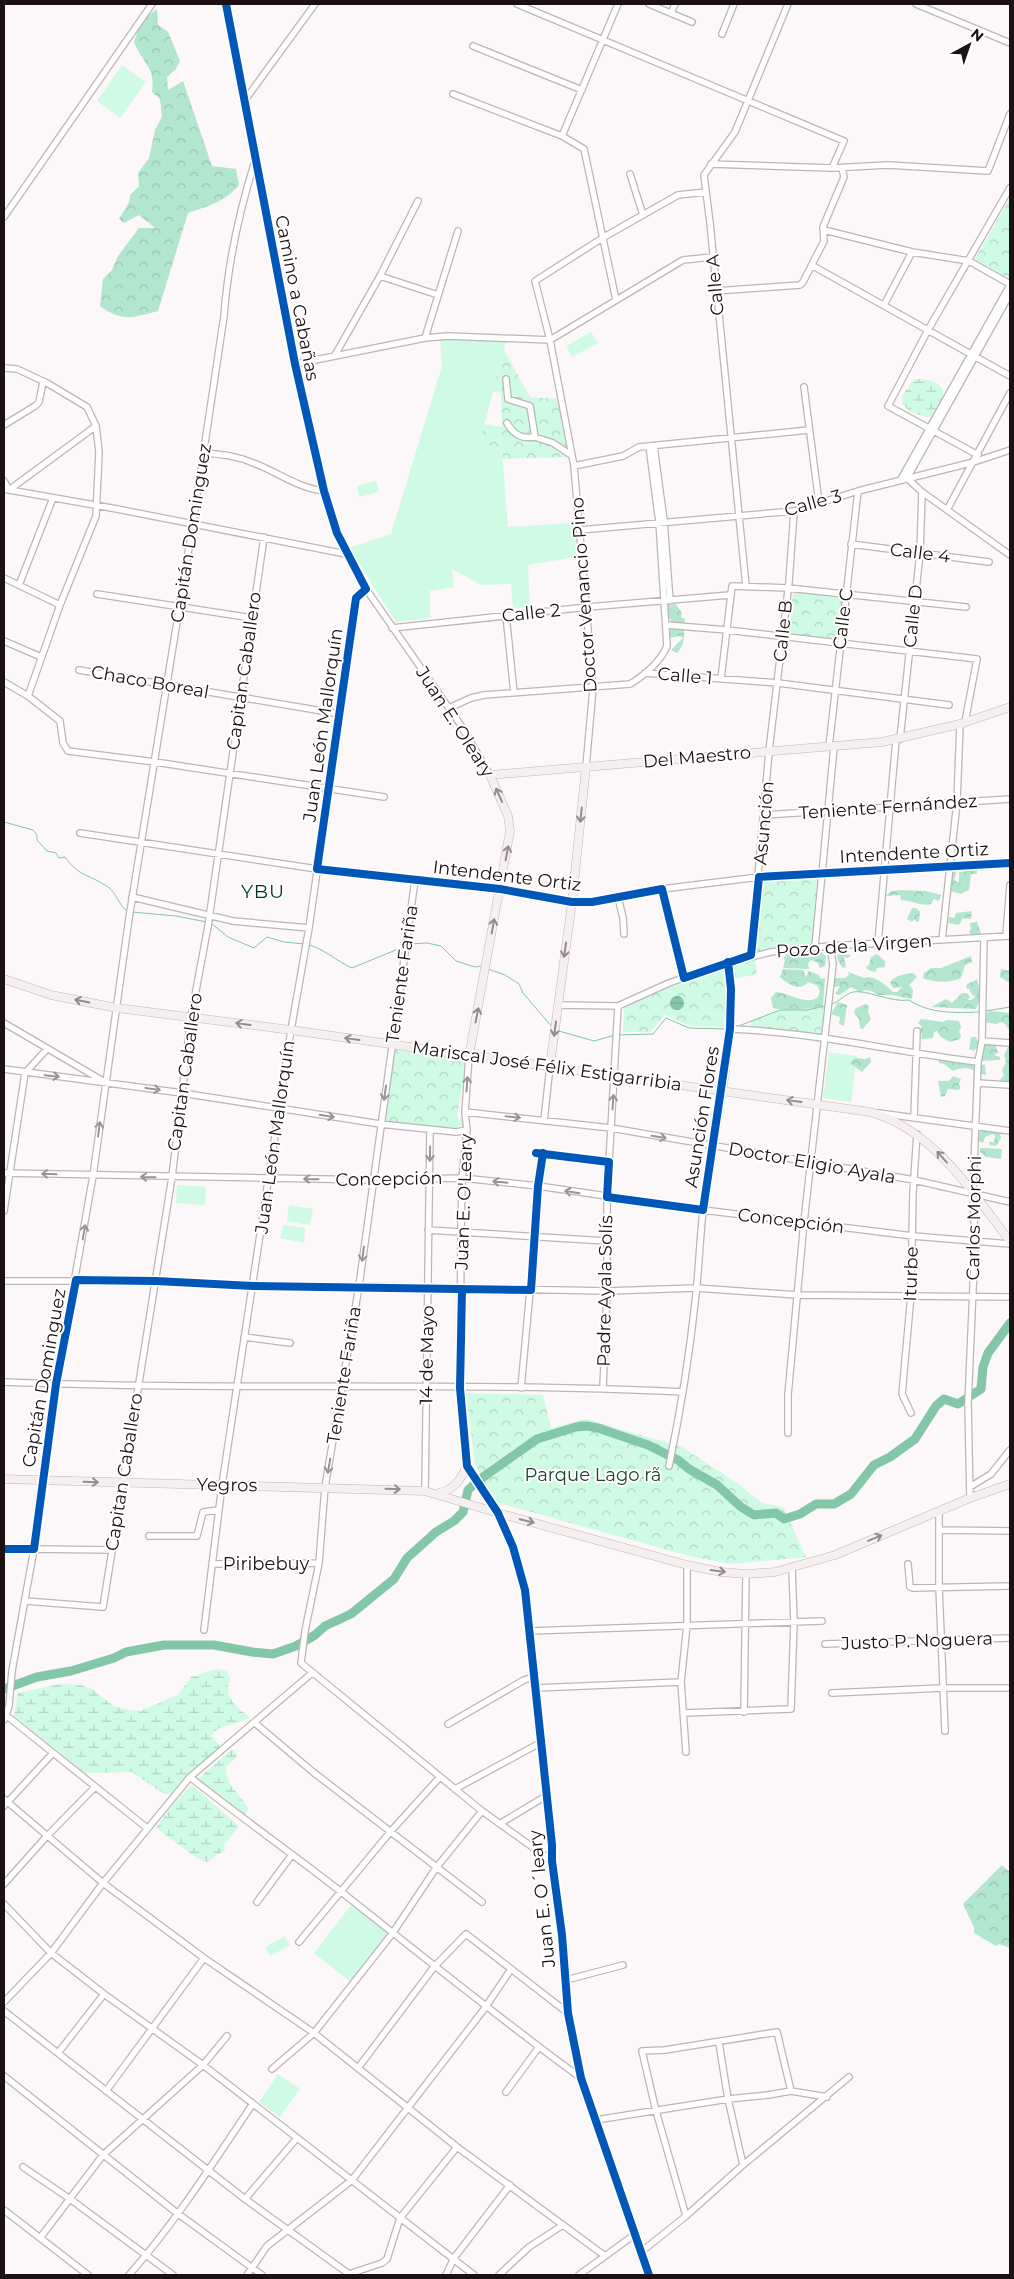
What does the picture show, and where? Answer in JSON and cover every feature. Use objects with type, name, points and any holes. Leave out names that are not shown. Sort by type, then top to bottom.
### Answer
[{"type":"main road","name":"Del Maestro","points":[[490,775],[832,747],[900,739],[963,723],[1010,707]]},
{"type":"main road","name":"Doctor Venancio Pino","points":[[550,1066],[572,902],[586,767]]},
{"type":"main road","name":"Juan E. Oleary","points":[[485,973],[509,841],[510,823],[490,775]]},
{"type":"main road","name":"Juan E. O'Leary","points":[[469,1056],[485,973]]},
{"type":"main road","name":"Mariscal José Félix Estigarribia","points":[[4,979],[33,990],[117,1008],[291,1030],[870,1112],[894,1120],[917,1134],[934,1148],[1010,1241]]},
{"type":"main road","points":[[437,1493],[451,1489],[461,1478],[467,1466]]},
{"type":"main road","name":"Yegros","points":[[4,1479],[425,1491],[688,1565],[721,1572],[746,1574],[775,1572],[835,1555],[970,1498],[1010,1484]]},
{"type":"main road","points":[[4,1549],[34,1549],[42,1481]]},
{"type":"street","points":[[4,217],[152,4]]},
{"type":"street","name":"Camino a Cabañas","points":[[226,4],[294,364],[324,491],[337,533],[346,554],[366,589],[391,626]]},
{"type":"street","points":[[245,100],[315,4]]},
{"type":"street","points":[[517,4],[844,141],[832,168]]},
{"type":"street","points":[[562,136],[618,4]]},
{"type":"street","points":[[649,4],[692,22]]},
{"type":"street","points":[[671,13],[675,4]]},
{"type":"street","points":[[722,34],[734,4]]},
{"type":"street","name":"Calle A","points":[[746,586],[704,175],[731,139],[788,4]]},
{"type":"street","points":[[916,4],[1010,43]]},
{"type":"street","points":[[473,46],[582,90]]},
{"type":"street","points":[[453,94],[562,136],[580,145],[587,155],[616,300]]},
{"type":"street","points":[[711,164],[832,168],[888,165],[988,171],[1010,114]]},
{"type":"street","name":"Capitán Dominguez","points":[[42,1481],[56,1384],[93,1176],[130,907],[180,608],[224,316],[227,282],[238,226],[255,161]]},
{"type":"street","points":[[716,291],[800,285],[813,266],[824,241],[824,230],[844,177],[842,168]]},
{"type":"street","points":[[630,174],[644,215]]},
{"type":"street","points":[[978,455],[888,406],[928,330],[1010,188]]},
{"type":"street","points":[[604,237],[678,195],[706,192]]},
{"type":"street","points":[[335,355],[380,276],[418,201]]},
{"type":"street","points":[[824,230],[912,252],[969,261],[1010,285],[974,356]]},
{"type":"street","points":[[425,338],[458,231]]},
{"type":"street","name":"Doctor Venancio Pino","points":[[586,767],[593,688],[588,607],[574,466],[550,340],[535,281],[604,237]]},
{"type":"street","points":[[884,305],[912,252]]},
{"type":"street","points":[[294,364],[425,338],[448,336],[550,340],[683,260],[712,257]]},
{"type":"street","points":[[813,266],[1010,376]]},
{"type":"street","points":[[380,276],[438,295]]},
{"type":"street","points":[[1010,294],[904,479],[1010,555]]},
{"type":"street","points":[[4,368],[17,369],[87,407],[96,426],[99,452],[96,516],[60,605],[28,696]]},
{"type":"street","points":[[506,379],[508,399],[530,406],[535,437]]},
{"type":"street","points":[[4,425],[39,402],[43,382]]},
{"type":"street","points":[[804,387],[818,503]]},
{"type":"street","points":[[947,510],[1010,393]]},
{"type":"street","points":[[507,423],[513,432],[524,439],[535,437],[553,443],[571,455]]},
{"type":"street","points":[[6,489],[96,426]]},
{"type":"street","points":[[574,466],[623,456],[640,447],[809,430]]},
{"type":"street","points":[[645,672],[664,653],[667,646],[667,601],[662,521],[652,446]]},
{"type":"street","name":"Calle 3","points":[[580,530],[662,521],[794,511],[858,491],[974,462],[1010,450]]},
{"type":"street","points":[[203,452],[233,455],[258,464],[305,488],[324,491]]},
{"type":"street","points":[[4,481],[6,489]]},
{"type":"street","points":[[6,489],[193,523],[346,554]]},
{"type":"street","name":"Calle C","points":[[815,947],[828,811],[834,692],[858,491]]},
{"type":"street","name":"Calle D","points":[[878,943],[891,806],[920,553],[922,492]]},
{"type":"street","points":[[19,585],[53,498]]},
{"type":"street","name":"Calle B","points":[[769,751],[783,637],[794,511]]},
{"type":"street","name":"Capitan Caballero","points":[[25,1601],[103,1607],[172,1177],[191,1017],[209,915],[264,537]]},
{"type":"street","name":"Calle 4","points":[[852,544],[990,562]]},
{"type":"street","points":[[4,578],[60,605]]},
{"type":"street","points":[[720,679],[732,586],[788,588],[966,607]]},
{"type":"street","name":"Juan León Mallorquín","points":[[204,1630],[214,1564],[222,1485],[291,1030],[309,928],[356,598],[366,589]]},
{"type":"street","points":[[97,594],[252,618]]},
{"type":"street","name":"Calle 2","points":[[391,626],[730,595]]},
{"type":"street","points":[[506,615],[514,693]]},
{"type":"street","name":"Juan E. Oleary","points":[[391,626],[449,708],[490,775]]},
{"type":"street","points":[[666,626],[726,630],[840,642],[977,659],[963,723],[952,866],[942,940]]},
{"type":"street","points":[[4,641],[41,658]]},
{"type":"street","name":"Chaco Boreal","points":[[79,670],[340,714]]},
{"type":"street","name":"Calle 1","points":[[449,708],[470,698],[630,684],[645,672],[778,684],[834,692]]},
{"type":"street","points":[[4,682],[28,696],[60,721],[63,743],[68,751],[87,752],[384,797]]},
{"type":"street","points":[[834,692],[949,705]]},
{"type":"street","name":"Asunción","points":[[751,955],[765,815],[769,751]]},
{"type":"street","name":"Teniente Fernández","points":[[765,815],[1010,799]]},
{"type":"street","name":"Intendente Ortiz","points":[[80,833],[142,844],[317,869],[500,889],[572,902],[592,902],[662,888],[759,877],[1010,862]]},
{"type":"street","name":"Teniente Fariña","points":[[312,1674],[301,1663],[302,1653],[319,1563],[325,1487],[359,1286],[415,880]]},
{"type":"street","points":[[1008,936],[1010,885]]},
{"type":"street","points":[[662,888],[684,978]]},
{"type":"street","points":[[132,896],[233,921],[309,928]]},
{"type":"street","points":[[618,897],[623,918],[624,934]]},
{"type":"street","name":"Pozo de la Virgen","points":[[558,1009],[618,1006],[684,978],[751,955],[815,947],[1008,936]]},
{"type":"street","name":"Carlos Morphi","points":[[970,1498],[968,1404],[975,1242],[973,1194],[978,1062],[982,1041],[984,938]]},
{"type":"street","points":[[788,1433],[788,1395],[804,1222],[833,960],[830,946]]},
{"type":"street","name":"Asunción Flores","points":[[669,1466],[683,1392],[696,1288],[703,1210],[731,1027],[731,989],[728,962]]},
{"type":"street","name":"Padre Ayala Solís","points":[[603,1388],[608,1291],[607,1197],[618,1035],[618,1006]]},
{"type":"street","points":[[4,1022],[105,1082]]},
{"type":"street","points":[[731,1027],[824,1038],[917,1055],[978,1062]]},
{"type":"street","points":[[914,1118],[917,1031]]},
{"type":"street","points":[[982,1041],[1010,1043]]},
{"type":"street","points":[[4,1211],[6,1173],[25,1073],[47,1049]]},
{"type":"street","name":"Juan E. O'Leary","points":[[469,1056],[465,1112],[467,1130],[462,1178],[460,1388],[467,1466],[481,1490],[498,1513]]},
{"type":"street","name":"Doctor Venancio Pino","points":[[544,1121],[550,1066]]},
{"type":"street","points":[[4,1069],[182,1093],[380,1124],[456,1132],[467,1130]]},
{"type":"street","points":[[977,1083],[1010,1085]]},
{"type":"street","name":"Doctor Eligio Ayala","points":[[465,1112],[611,1128],[914,1180],[1010,1202]]},
{"type":"street","points":[[870,1112],[1010,1131]]},
{"type":"street","name":"14 de Mayo","points":[[425,1491],[430,1130]]},
{"type":"street","name":"Iturbe","points":[[911,1413],[902,1394],[911,1295],[917,1134]]},
{"type":"street","name":"Concepción","points":[[6,1173],[373,1180],[462,1178],[538,1186],[703,1210],[913,1236],[1010,1244]]},
{"type":"street","points":[[428,1230],[606,1240]]},
{"type":"street","points":[[521,1388],[531,1290],[534,1237]]},
{"type":"street","points":[[4,1280],[156,1281],[253,1286],[359,1286],[428,1289],[608,1291],[696,1288],[798,1295],[1009,1297]]},
{"type":"street","points":[[244,1337],[290,1343]]},
{"type":"street","points":[[4,1382],[237,1386],[603,1388],[683,1392]]},
{"type":"street","points":[[970,1487],[991,1474],[1010,1450]]},
{"type":"street","points":[[149,1536],[197,1536],[203,1512],[219,1510]]},
{"type":"street","points":[[939,1512],[939,1587],[945,1731]]},
{"type":"street","name":"Juan E. O´leary","points":[[498,1513],[520,1568],[525,1590],[568,2013],[581,2078],[649,2275]]},
{"type":"street","points":[[939,1530],[1010,1531]]},
{"type":"street","points":[[111,1550],[34,1549],[5,1718],[96,1786],[147,1828]]},
{"type":"street","name":"Piribebuy","points":[[214,1564],[319,1563]]},
{"type":"street","points":[[908,1564],[910,1587],[1010,1586]]},
{"type":"street","points":[[686,1752],[681,1682],[687,1625],[688,1565]]},
{"type":"street","points":[[684,1713],[790,1709],[794,1622],[792,1568]]},
{"type":"street","points":[[744,1712],[746,1574]]},
{"type":"street","points":[[529,1631],[745,1622],[822,1621]]},
{"type":"street","name":"Justo P. Noguera","points":[[825,1644],[1010,1638]]},
{"type":"street","points":[[4,2002],[51,1953],[103,1883],[190,1777],[312,1674],[482,1811],[552,1861]]},
{"type":"street","points":[[448,1724],[524,1680],[533,1677]]},
{"type":"street","points":[[535,1688],[681,1682]]},
{"type":"street","points":[[832,1693],[942,1688],[1010,1688]]},
{"type":"street","points":[[255,1724],[313,1772],[482,1902]]},
{"type":"street","points":[[455,1789],[540,1743]]},
{"type":"street","points":[[52,1754],[5,1802],[103,1883],[204,1958],[314,2033],[457,2147],[605,2256]]},
{"type":"street","points":[[190,1777],[291,1856],[342,1893],[485,2008],[581,2078]]},
{"type":"street","points":[[299,1942],[342,1893],[391,1832],[440,1777]]},
{"type":"street","points":[[4,1884],[47,1836],[96,1786]]},
{"type":"street","points":[[501,1823],[546,1796]]},
{"type":"street","points":[[272,2069],[314,2033],[392,1934],[436,1868],[482,1811]]},
{"type":"street","points":[[257,1902],[291,1856]]},
{"type":"street","points":[[4,1904],[51,1953],[104,1994],[202,2064],[252,2105],[474,2275]]},
{"type":"street","points":[[358,2068],[434,1967],[466,1934],[568,2013]]},
{"type":"street","points":[[106,2090],[204,1958]]},
{"type":"street","points":[[566,1980],[624,1965]]},
{"type":"street","points":[[248,2275],[267,2246],[352,2180],[406,2107],[485,2008],[511,1969]]},
{"type":"street","points":[[58,2053],[104,1994]]},
{"type":"street","points":[[4,2011],[245,2199],[350,2274],[382,2263],[387,2259],[400,2218],[457,2147]]},
{"type":"street","points":[[686,2216],[656,2111],[642,2051],[719,2042],[777,2032],[790,2091]]},
{"type":"street","points":[[40,2238],[104,2155],[202,2064],[227,2036]]},
{"type":"street","points":[[719,2042],[728,2098],[743,2165]]},
{"type":"street","points":[[506,2092],[539,2047]]},
{"type":"street","points":[[4,2076],[177,2213],[262,2275]]},
{"type":"street","points":[[641,2252],[849,2077]]},
{"type":"street","points":[[596,2120],[728,2098],[768,2095],[790,2091],[827,2097]]},
{"type":"street","points":[[129,2275],[146,2256],[252,2105]]},
{"type":"street","points":[[245,2199],[297,2138]]},
{"type":"street","points":[[23,2167],[173,2275]]},
{"type":"street","points":[[446,2275],[454,2258],[510,2185]]},
{"type":"street","points":[[4,2210],[88,2275]]},
{"type":"street","points":[[499,2275],[529,2247],[563,2225]]},
{"type":"street","points":[[579,2275],[634,2235]]},
{"type":"green space","points":[[157,9],[158,25],[168,32],[180,61],[176,69],[167,77],[168,90],[183,81],[212,166],[236,169],[239,185],[228,196],[209,206],[188,213],[158,311],[127,317],[115,315],[100,306],[103,279],[112,270],[118,256],[139,228],[155,228],[139,215],[124,223],[119,219],[129,202],[130,195],[139,186],[138,173],[149,158],[155,130],[162,117],[160,99],[152,92],[153,84],[150,71],[134,42],[142,23]]},
{"type":"green space","points":[[122,65],[146,82],[120,118],[97,101]]},
{"type":"green space","points":[[1010,198],[1010,279],[975,259]]},
{"type":"green space","points":[[591,332],[598,343],[572,357],[566,346]]},
{"type":"green space","points":[[440,339],[506,342],[480,441],[502,451],[508,527],[575,523],[576,557],[528,565],[530,607],[513,609],[511,584],[481,585],[452,569],[454,587],[430,591],[430,618],[396,622],[349,548],[391,534],[442,366]]},
{"type":"green space","points":[[504,350],[530,397],[558,399],[568,457],[503,459],[502,451],[480,441],[484,424],[502,427],[501,393],[493,391]]},
{"type":"green space","points":[[914,379],[930,381],[937,384],[943,390],[940,406],[929,418],[910,412],[902,403],[902,396]]},
{"type":"green space","points":[[376,481],[379,492],[359,497],[357,486]]},
{"type":"green space","points":[[793,592],[843,598],[838,639],[789,634]]},
{"type":"green space","points":[[675,603],[682,613],[681,617],[685,619],[683,641],[677,653],[671,650],[683,638],[680,636],[669,638],[667,634],[671,619],[664,616],[662,608],[665,604],[671,606]]},
{"type":"green space","points":[[953,870],[957,871],[954,880],[959,883],[959,872],[977,870],[977,874],[971,874],[969,890],[961,894],[951,891]]},
{"type":"green space","points":[[817,877],[813,944],[755,952],[761,880]]},
{"type":"green space","points":[[891,891],[926,891],[941,895],[939,901],[934,899],[931,904],[927,905],[901,900],[900,895],[886,896]]},
{"type":"green space","points":[[912,908],[916,908],[920,912],[919,921],[917,922],[914,919],[912,922],[907,919]]},
{"type":"green space","points":[[972,911],[971,919],[963,918],[959,925],[948,923],[949,917],[954,918],[956,913]]},
{"type":"green space","points":[[977,922],[982,936],[972,936],[969,932],[971,929],[970,923]]},
{"type":"green space","points":[[822,952],[826,957],[825,966],[820,968],[818,963],[811,960],[808,963],[809,969],[783,968],[785,960],[783,958],[790,953]]},
{"type":"green space","points":[[841,953],[851,955],[848,958],[844,957],[846,967],[843,968],[838,961],[837,955]]},
{"type":"green space","points":[[877,954],[885,961],[885,967],[877,968],[875,972],[868,970],[866,967],[869,965],[871,957]]},
{"type":"green space","points":[[754,955],[757,974],[730,980],[728,962]]},
{"type":"green space","points":[[971,956],[972,962],[965,965],[961,978],[942,982],[923,978],[924,973],[931,968],[941,968]]},
{"type":"green space","points":[[724,967],[727,1027],[690,1026],[665,1015],[650,1032],[623,1032],[624,1005]]},
{"type":"green space","points":[[783,969],[803,970],[806,977],[809,971],[819,975],[821,979],[825,978],[823,1006],[797,1009],[773,1008],[771,998],[776,992],[809,1000],[818,997],[820,991],[817,985],[808,982],[801,987],[793,986],[780,977]]},
{"type":"green space","points":[[1001,969],[1010,971],[1010,983],[1000,977]]},
{"type":"green space","points":[[848,972],[864,978],[876,979],[893,992],[897,992],[902,987],[893,988],[890,982],[901,975],[913,973],[917,977],[909,985],[913,990],[912,999],[892,995],[878,995],[864,990],[861,993],[851,987],[840,995],[835,994],[840,986],[835,987],[832,983],[836,978],[845,978],[849,975]]},
{"type":"green space","points":[[977,979],[981,996],[976,1009],[931,1007],[946,999],[952,1003],[962,993],[967,993],[970,997],[968,1000],[971,1000],[975,997],[970,992],[970,989],[967,989],[966,985]]},
{"type":"green space","points":[[828,1001],[824,1038],[751,1030],[751,1021],[780,1010],[822,1007]]},
{"type":"green space","points":[[838,1002],[847,1005],[844,1026],[839,1024],[840,1017],[831,1014]]},
{"type":"green space","points":[[865,1004],[869,1006],[868,1012],[871,1019],[863,1029],[860,1028],[859,1019],[854,1013],[855,1009]]},
{"type":"green space","points":[[990,1011],[1010,1013],[1010,1031],[1004,1023],[983,1022],[985,1014]]},
{"type":"green space","points":[[921,1019],[943,1022],[947,1020],[959,1021],[961,1027],[959,1032],[961,1035],[960,1039],[950,1042],[941,1037],[937,1031],[934,1032],[933,1038],[921,1039],[922,1034],[919,1031],[922,1027],[918,1023]]},
{"type":"green space","points":[[971,1037],[976,1037],[979,1045],[974,1051],[969,1049]]},
{"type":"green space","points":[[995,1043],[998,1052],[994,1055],[1000,1057],[1000,1060],[981,1061],[983,1044]]},
{"type":"green space","points":[[1009,1045],[1010,1085],[1007,1081],[1003,1082],[1000,1080],[1004,1075],[1002,1070],[1006,1062],[1004,1055]]},
{"type":"green space","points":[[393,1049],[467,1059],[457,1116],[459,1120],[465,1119],[465,1125],[451,1129],[383,1123]]},
{"type":"green space","points":[[829,1052],[857,1056],[851,1102],[823,1098]]},
{"type":"green space","points":[[870,1057],[871,1062],[862,1072],[850,1063],[855,1058],[865,1059]]},
{"type":"green space","points":[[939,1058],[985,1065],[986,1075],[968,1068],[953,1071],[944,1064],[939,1063]]},
{"type":"green space","points":[[953,1076],[961,1079],[959,1090],[948,1089],[945,1096],[941,1097],[938,1081],[949,1081]]},
{"type":"green space","points":[[980,1130],[1000,1132],[1001,1138],[996,1146],[989,1145],[990,1142],[994,1142],[995,1136],[993,1134],[985,1137],[983,1143],[978,1141]]},
{"type":"green space","points":[[980,1148],[1002,1149],[1001,1159],[986,1157],[980,1152]]},
{"type":"green space","points":[[177,1185],[206,1187],[205,1205],[176,1203]]},
{"type":"green space","points":[[289,1205],[313,1209],[310,1225],[287,1221]]},
{"type":"green space","points":[[283,1225],[305,1228],[304,1243],[280,1238]]},
{"type":"green space","name":"Parque Lago rã","points":[[466,1393],[543,1395],[551,1428],[586,1419],[682,1447],[737,1483],[762,1503],[783,1507],[806,1557],[732,1564],[689,1556],[495,1502],[475,1464]]},
{"type":"green space","points":[[216,1669],[227,1671],[230,1679],[228,1691],[230,1697],[250,1718],[218,1729],[211,1736],[220,1746],[171,1793],[164,1794],[132,1772],[85,1773],[14,1716],[18,1693],[60,1684],[81,1685],[92,1689],[112,1705],[123,1709],[140,1711],[178,1695],[191,1677]]},
{"type":"green space","points":[[232,1749],[237,1754],[236,1758],[226,1766],[226,1773],[230,1784],[248,1808],[245,1819],[198,1779]]},
{"type":"green space","points":[[192,1785],[239,1826],[224,1845],[225,1850],[207,1862],[197,1858],[156,1828],[170,1808]]},
{"type":"green space","points":[[1002,1865],[1010,1872],[1010,1948],[999,1944],[996,1946],[974,1933],[974,1927],[963,1904]]},
{"type":"green space","points":[[352,1904],[391,1934],[352,1983],[314,1953]]},
{"type":"green space","points":[[285,1936],[290,1945],[270,1956],[265,1947]]},
{"type":"green space","points":[[278,2074],[300,2089],[280,2117],[259,2102]]},
{"type":"shaded area","points":[[677,996],[682,998],[684,1003],[682,1008],[677,1010],[672,1008],[670,1003],[672,998]]},
{"type":"waterway","points":[[4,822],[33,830],[37,835],[37,840],[47,851],[56,853],[59,858],[65,857],[80,872],[108,887],[114,892],[128,912]]},
{"type":"waterway","points":[[132,912],[176,916],[207,922]]},
{"type":"waterway","points":[[211,923],[228,937],[254,948],[267,937],[284,942],[304,944]]},
{"type":"waterway","points":[[409,944],[427,943],[441,946],[456,961],[475,967],[482,966]]},
{"type":"waterway","points":[[308,945],[317,948],[352,968],[403,947]]},
{"type":"waterway","points":[[488,969],[505,975],[519,984],[523,993],[553,1028]]},
{"type":"waterway","points":[[832,1004],[850,993],[864,992],[895,1000],[909,1000],[917,1005],[934,1010],[980,1012]]},
{"type":"waterway","points":[[736,1027],[780,1010],[807,1010],[825,1006]]},
{"type":"waterway","points":[[986,1011],[1010,1007]]},
{"type":"waterway","points":[[618,1035],[653,1034],[666,1018],[689,1028],[727,1029]]},
{"type":"waterway","points":[[559,1031],[594,1041],[615,1035]]},
{"type":"waterway","points":[[4,1689],[37,1677],[71,1671],[114,1658],[126,1652],[164,1645],[214,1645],[273,1654],[296,1646],[315,1635],[325,1626],[351,1614],[394,1579],[407,1558],[436,1532],[454,1521],[463,1512],[468,1490],[479,1480],[537,1439],[576,1427],[598,1428],[648,1445],[678,1460],[689,1469],[717,1485],[741,1507],[754,1515],[776,1513],[784,1519],[800,1514],[816,1504],[834,1504],[851,1494],[874,1465],[890,1457],[915,1439],[936,1406],[944,1399],[958,1404],[981,1389],[983,1367],[988,1353],[1010,1323]]},
{"type":"cycle path","points":[[226,4],[295,364],[324,491],[337,533],[366,589],[356,598],[317,869],[500,889],[572,902],[592,902],[662,889],[684,978],[751,955],[759,877],[1010,863]]},
{"type":"cycle path","points":[[728,962],[731,989],[730,1029]]},
{"type":"cycle path","points":[[536,1153],[609,1162],[607,1197],[703,1210],[730,1029]]},
{"type":"cycle path","points":[[4,1549],[34,1549],[56,1384],[76,1280],[156,1281],[253,1286],[531,1290],[538,1186],[543,1153]]},
{"type":"cycle path","points":[[462,1289],[460,1388],[467,1466],[498,1513],[513,1547],[525,1590],[552,1845],[552,1861],[562,1935],[568,2013],[581,2078],[649,2275]]},
{"type":"district","name":"YBU","points":[[263,891]]}]
